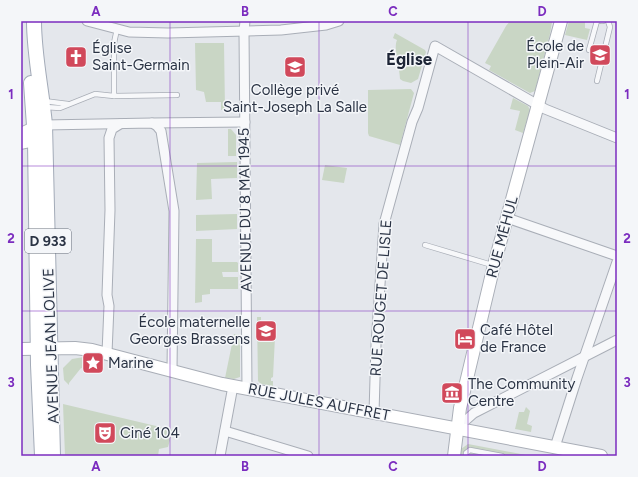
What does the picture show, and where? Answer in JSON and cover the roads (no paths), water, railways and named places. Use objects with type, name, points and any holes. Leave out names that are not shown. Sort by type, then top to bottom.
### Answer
[{"type":"main road","name":"AVENUE JEAN LOLIVE","points":[[25,21],[33,104],[33,134],[45,349],[53,456]]},
{"type":"main road","name":"AVENUE JEAN LOLIVE","points":[[33,134],[43,104],[35,54],[34,21]]},
{"type":"main road","name":"RUE MÉHUL","points":[[454,456],[460,408],[494,265],[561,21]]},
{"type":"main road","name":"RUE JULES AUFFRET","points":[[21,349],[75,348],[107,353],[247,389],[601,456]]},
{"type":"main road","name":"AVENUE JEAN LOLIVE","points":[[42,456],[38,371],[45,349]]},
{"type":"street","points":[[87,21],[129,32],[168,33],[244,32],[311,24],[326,25],[339,21]]},
{"type":"street","name":"AVENUE DU 8 MAI 1945","points":[[245,21],[247,389]]},
{"type":"street","name":"RUE ROUGET DE LISLE","points":[[374,413],[376,345],[384,224],[435,46],[538,105]]},
{"type":"street","points":[[538,105],[617,138]]},
{"type":"street","points":[[33,134],[120,124],[245,122]]},
{"type":"street","points":[[152,123],[159,128],[162,135],[174,211],[172,370]]},
{"type":"street","points":[[107,353],[109,306],[107,295],[110,210],[109,138],[112,129],[120,124]]},
{"type":"street","points":[[507,218],[617,256]]},
{"type":"street","points":[[555,447],[584,356],[617,262]]},
{"type":"street","points":[[457,428],[474,413],[617,340]]},
{"type":"street","points":[[220,456],[233,386]]},
{"type":"street","points":[[225,431],[308,456]]},
{"type":"lane","points":[[589,50],[597,21]]},
{"type":"lane","points":[[597,81],[610,27],[608,21]]},
{"type":"lane","points":[[114,96],[114,43],[118,29]]},
{"type":"lane","points":[[43,104],[60,108],[95,94],[114,96],[177,95]]},
{"type":"lane","points":[[425,245],[494,265]]},
{"type":"lane","points":[[466,456],[466,453],[470,450],[502,456]]},
{"type":"place","name":"École de Plein-Air","points":[[600,55]]},
{"type":"place","name":"Église Saint-Germain","points":[[76,57]]},
{"type":"place","name":"Collège privé Saint-Joseph La Salle","points":[[295,67]]},
{"type":"place","name":"École maternelle Georges Brassens","points":[[266,331]]},
{"type":"place","name":"Café Hôtel de France","points":[[465,339]]},
{"type":"place","name":"Marine","points":[[93,363]]},
{"type":"place","name":"The Community Centre","points":[[452,393]]},
{"type":"place","name":"Ciné 104","points":[[105,433]]},
{"type":"district","name":"Église","points":[[409,59]]}]
